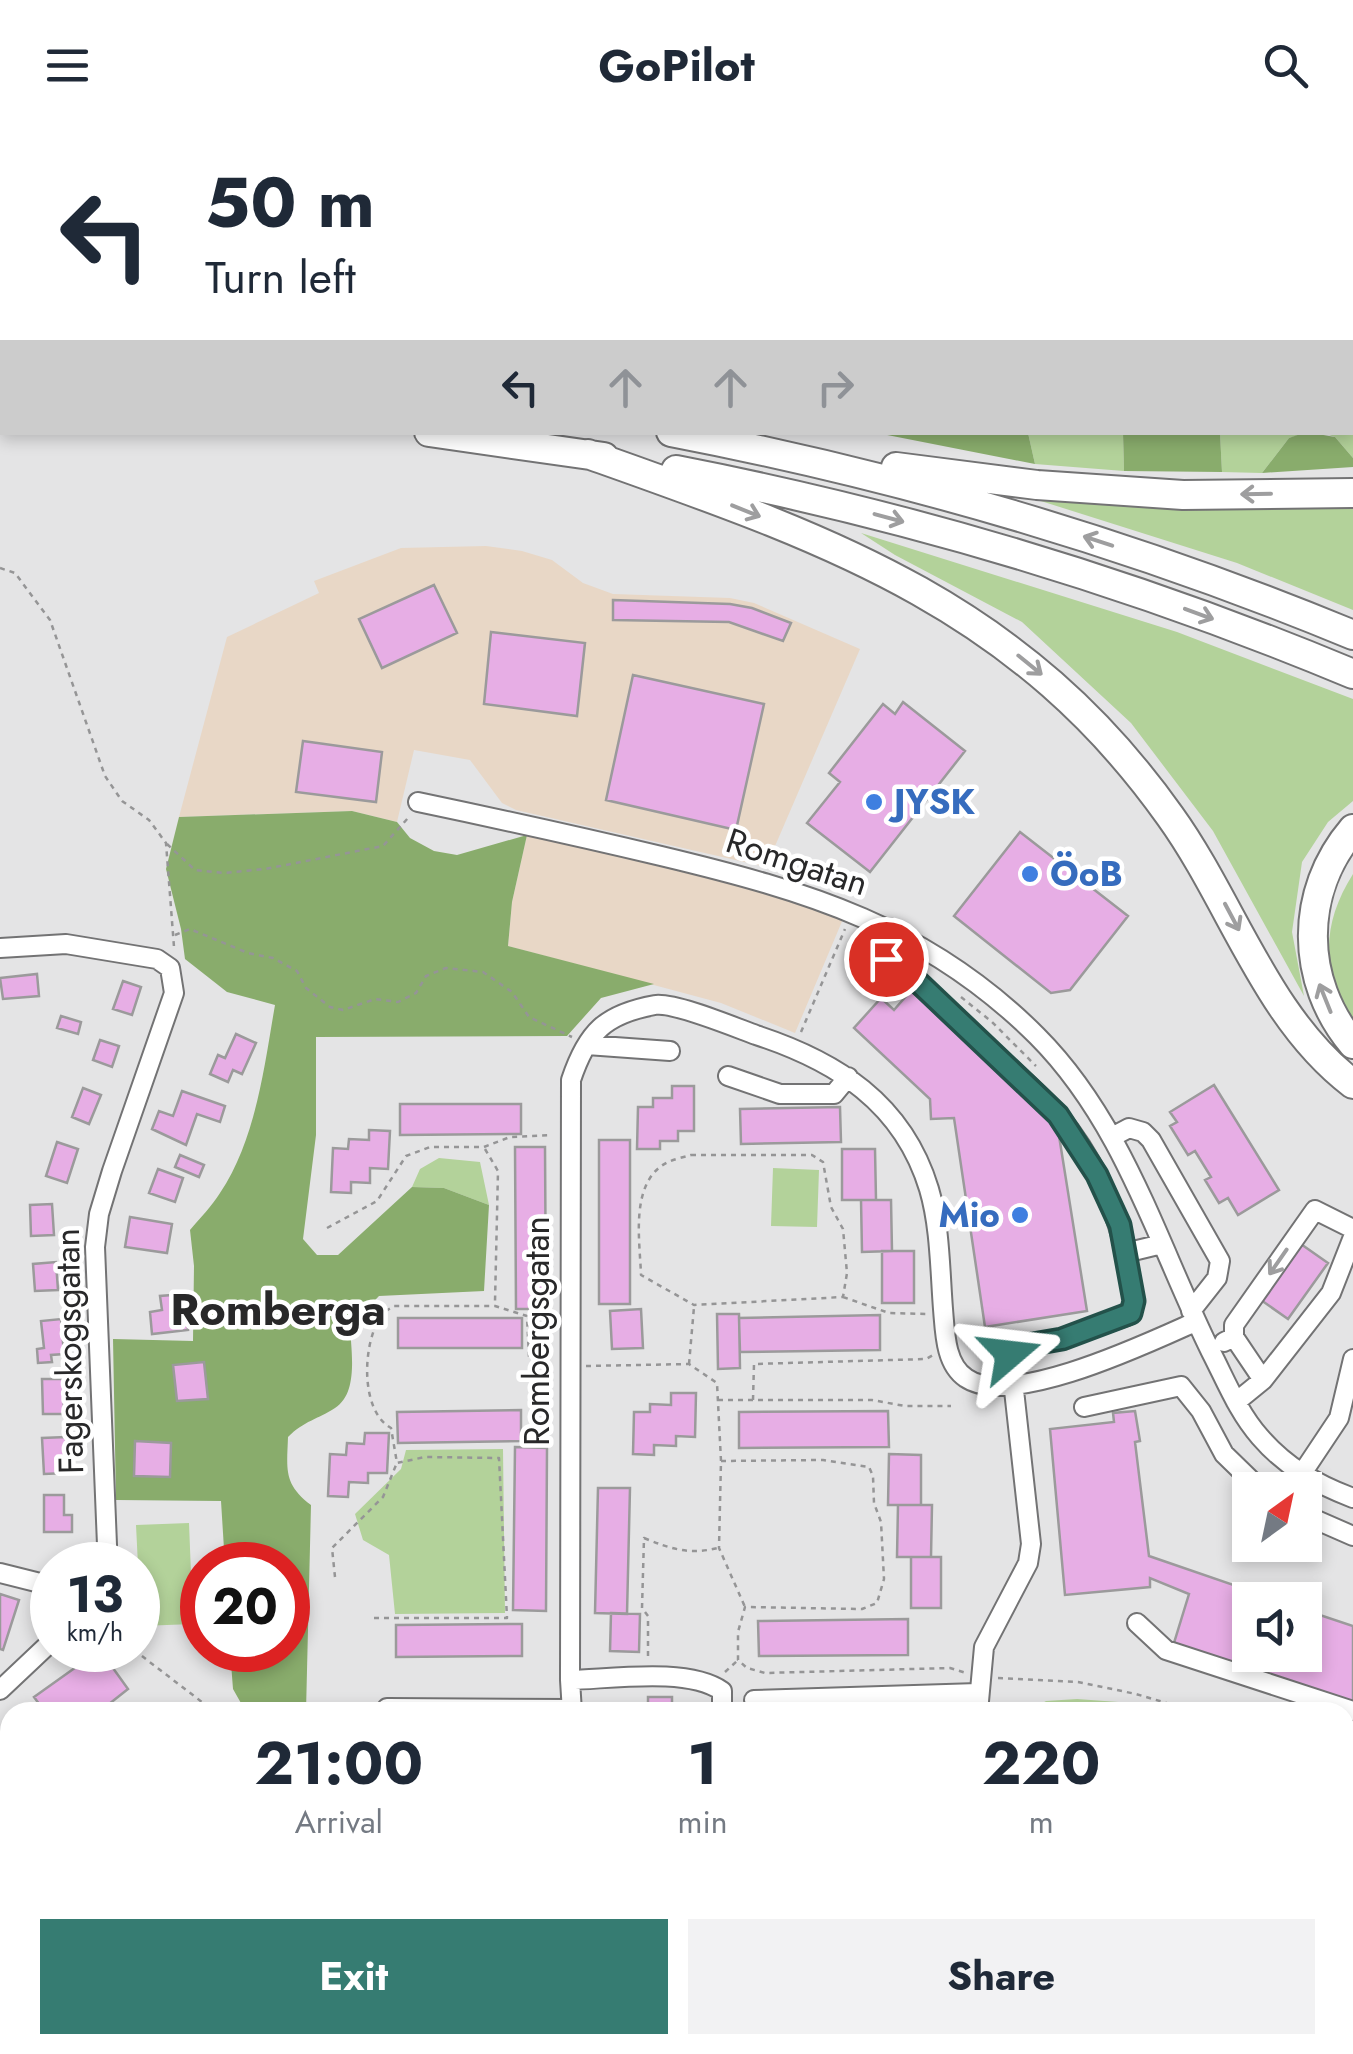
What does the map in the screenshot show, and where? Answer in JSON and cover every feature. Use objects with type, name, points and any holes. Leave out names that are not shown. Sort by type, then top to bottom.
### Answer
[{"type":"highway","points":[[451,435],[588,454],[869,512],[1014,552],[1147,595],[1353,674]]},
{"type":"highway","points":[[687,435],[876,476],[1023,517],[1161,561],[1353,635]]},
{"type":"highway","points":[[744,446],[1037,485],[1183,495],[1353,493]]},
{"type":"highway","points":[[588,454],[732,505],[868,561],[988,632],[1038,671],[1132,765],[1214,882],[1293,1021],[1320,1055],[1353,1084]]},
{"type":"highway","points":[[1353,829],[1336,852],[1316,896],[1312,945],[1320,991],[1353,1044]]},
{"type":"street","name":"Romgatan","points":[[418,802],[762,880],[890,928],[954,966],[1039,1038],[1065,1068],[1112,1137],[1240,1410],[1274,1452],[1298,1472]]},
{"type":"street","points":[[890,928],[884,942],[886,959],[918,982],[1058,1115],[1082,1148],[1115,1214],[1134,1301],[1131,1313],[1062,1339],[1016,1347],[1010,1354],[1031,1544],[1028,1562],[984,1647],[978,1702]]},
{"type":"street","points":[[0,948],[66,944],[156,959],[170,968]]},
{"type":"street","name":"Fagerskogsgatan","points":[[108,1542],[94,1247],[98,1214],[174,993],[170,968]]},
{"type":"street","name":"Rombergsgatan","points":[[571,1702],[571,1080],[587,1044],[611,1018],[628,1010],[663,1004],[795,1048]]},
{"type":"street","points":[[587,1044],[670,1052]]},
{"type":"street","points":[[795,1048],[848,1077],[873,1096],[897,1124],[928,1188],[946,1346],[965,1378],[984,1385],[1014,1385],[1073,1373],[1193,1316],[1217,1278],[1220,1260],[1151,1140],[1143,1132],[1129,1128],[1112,1137]]},
{"type":"street","points":[[728,1076],[780,1094],[834,1094],[848,1077]]},
{"type":"street","points":[[1264,1380],[1234,1337],[1234,1325],[1315,1210],[1345,1225]]},
{"type":"street","points":[[1214,1435],[1240,1410],[1332,1293],[1353,1237]]},
{"type":"street","points":[[1126,1253],[1162,1244]]},
{"type":"street","points":[[1210,1349],[1234,1337]]},
{"type":"street","points":[[1304,1472],[1346,1416],[1353,1359]]},
{"type":"street","points":[[1084,1407],[1181,1386],[1192,1396],[1240,1472]]},
{"type":"street","name":"Romgatan","points":[[1322,1486],[1353,1498]]},
{"type":"street","points":[[1322,1523],[1353,1536]]},
{"type":"street","points":[[0,1573],[30,1580]]},
{"type":"street","points":[[1137,1623],[1166,1650],[1325,1702]]},
{"type":"street","points":[[0,1690],[30,1662]]},
{"type":"street","points":[[570,1680],[690,1678],[722,1691],[722,1702]]},
{"type":"street","points":[[754,1700],[979,1685]]},
{"type":"path","points":[[0,568],[15,572],[50,620],[105,776],[122,802],[150,820],[166,843],[195,870],[224,873],[321,860],[384,846],[402,828],[418,802]]},
{"type":"path","points":[[166,843],[175,935],[170,968]]},
{"type":"path","points":[[795,1048],[845,929],[850,926]]},
{"type":"path","points":[[175,935],[190,928],[234,948],[273,958],[297,971],[306,988],[330,1007],[343,1010],[375,1000],[398,1002],[416,994],[426,976],[446,968],[484,972],[512,992],[529,1017],[587,1044]]},
{"type":"path","points":[[954,992],[992,1022],[1036,1066]]},
{"type":"path","points":[[328,1228],[377,1200],[406,1156],[430,1147],[484,1147],[510,1137],[570,1135]]},
{"type":"path","points":[[484,1147],[498,1171],[495,1306]]},
{"type":"path","points":[[843,1297],[843,1228],[830,1207],[823,1162],[812,1155],[691,1155],[666,1162],[652,1176],[639,1212],[642,1275],[694,1306],[843,1297],[889,1313],[943,1314]]},
{"type":"path","points":[[335,1578],[332,1548],[382,1497],[397,1464],[391,1428],[381,1423],[366,1391],[372,1342],[381,1317],[394,1306],[495,1306],[528,1316],[529,1356]]},
{"type":"path","points":[[689,1364],[694,1306]]},
{"type":"path","points":[[753,1400],[754,1364],[926,1359],[946,1346]]},
{"type":"path","points":[[570,1366],[689,1364],[717,1383],[721,1462],[719,1548],[745,1607],[738,1632],[738,1660],[747,1668],[765,1673],[950,1668],[979,1685],[1078,1682],[1163,1702]]},
{"type":"path","points":[[718,1400],[872,1400],[905,1406],[951,1406]]},
{"type":"path","points":[[374,1618],[507,1618],[499,1458],[426,1456],[397,1464]]},
{"type":"path","points":[[721,1462],[822,1460],[869,1466],[873,1476],[884,1579],[876,1603],[862,1609],[745,1607]]},
{"type":"path","points":[[649,1678],[648,1616],[642,1608],[644,1538],[678,1552],[719,1548]]},
{"type":"path","points":[[160,1670],[202,1702]]},
{"type":"shaded area","points":[[486,546],[552,560],[583,583],[613,594],[730,598],[754,603],[860,649],[766,867],[516,810],[502,803],[470,760],[414,750],[397,822],[352,811],[179,817],[227,637],[319,593],[314,581],[401,548]]},
{"type":"shaded area","points":[[527,835],[674,867],[794,900],[843,919],[795,1033],[721,1003],[508,946],[512,902]]},
{"type":"green space","points":[[887,435],[1028,435],[1035,464]]},
{"type":"green space","points":[[1028,435],[1123,435],[1124,471],[1035,464]]},
{"type":"green space","points":[[1123,435],[1220,435],[1222,472],[1124,471]]},
{"type":"green space","points":[[1220,435],[1299,435],[1289,438],[1262,473],[1222,472]]},
{"type":"green space","points":[[1329,435],[1353,435],[1353,458]]},
{"type":"green space","points":[[1335,437],[1353,458],[1353,467],[1262,473],[1289,438]]},
{"type":"green space","points":[[1025,496],[1135,507],[1353,507],[1353,610],[1237,563]]},
{"type":"green space","points":[[861,533],[1177,632],[1353,699],[1353,801],[1328,822],[1302,862],[1292,932],[1304,996],[1213,831],[1131,723],[1022,622]]},
{"type":"green space","points":[[352,811],[397,822],[410,838],[434,851],[457,855],[527,835],[512,902],[508,946],[654,984],[601,998],[567,1036],[316,1037],[316,1135],[303,1239],[317,1255],[338,1255],[412,1187],[444,1188],[489,1205],[484,1291],[379,1296],[350,1326],[351,1382],[343,1401],[288,1437],[291,1483],[311,1505],[310,1546],[310,1542],[224,1542],[221,1501],[116,1500],[113,1339],[193,1341],[194,1266],[190,1230],[220,1193],[242,1150],[257,1102],[275,1005],[227,992],[185,959],[166,869],[179,817]]},
{"type":"green space","points":[[1353,874],[1353,1021],[1335,984],[1329,948],[1335,911]]},
{"type":"green space","points":[[439,1158],[480,1162],[489,1205],[444,1188],[412,1187],[420,1169]]},
{"type":"green space","points":[[773,1168],[819,1170],[817,1227],[771,1226]]},
{"type":"green space","points":[[503,1449],[505,1613],[395,1614],[389,1555],[363,1540],[355,1514],[401,1469],[406,1450]]},
{"type":"green space","points":[[189,1523],[190,1542],[180,1542],[180,1624],[160,1625],[160,1542],[137,1542],[136,1525]]},
{"type":"green space","points":[[232,1672],[307,1672],[306,1702],[240,1702],[233,1689]]},
{"type":"green space","points":[[1077,1699],[1118,1702],[1044,1702]]},
{"type":"building","points":[[434,585],[457,633],[382,668],[359,619]]},
{"type":"building","points":[[613,600],[730,604],[791,623],[783,641],[729,622],[613,620]]},
{"type":"building","points":[[491,632],[585,643],[577,716],[484,704]]},
{"type":"building","points":[[633,675],[764,704],[736,830],[606,800]]},
{"type":"building","name":"JYSK","points":[[903,702],[965,751],[870,872],[807,823],[840,782],[829,773],[883,704],[895,714]]},
{"type":"building","points":[[303,741],[382,752],[376,802],[296,792]]},
{"type":"building","name":"ÖoB","points":[[1020,832],[1128,916],[1070,990],[1051,993],[954,916]]},
{"type":"building","points":[[37,974],[39,996],[3,999],[0,978]]},
{"type":"building","points":[[123,981],[141,987],[132,1015],[113,1009]]},
{"type":"building","name":"Mio","points":[[914,987],[1056,1117],[1087,1311],[985,1327],[954,1118],[931,1119],[930,1099],[854,1028],[881,998],[894,1010]]},
{"type":"building","points":[[61,1016],[81,1022],[78,1034],[57,1028]]},
{"type":"building","points":[[236,1034],[256,1043],[242,1074],[233,1070],[228,1082],[210,1074],[218,1055],[225,1058]]},
{"type":"building","points":[[100,1040],[119,1046],[112,1067],[93,1060]]},
{"type":"building","points":[[1214,1085],[1279,1190],[1238,1215],[1228,1198],[1219,1203],[1205,1180],[1211,1177],[1195,1151],[1188,1155],[1170,1126],[1177,1122],[1170,1112]]},
{"type":"building","points":[[672,1086],[694,1086],[694,1131],[678,1131],[678,1141],[660,1141],[660,1149],[637,1149],[638,1107],[653,1107],[653,1098],[672,1098]]},
{"type":"building","points":[[83,1088],[101,1095],[89,1124],[72,1117]]},
{"type":"building","points":[[182,1091],[225,1106],[220,1122],[197,1114],[186,1145],[152,1129],[159,1111],[173,1116]]},
{"type":"building","points":[[400,1104],[521,1104],[521,1134],[400,1135]]},
{"type":"building","points":[[840,1107],[841,1142],[741,1144],[740,1109]]},
{"type":"building","points":[[369,1130],[390,1131],[388,1169],[370,1168],[370,1183],[351,1182],[351,1193],[331,1192],[333,1148],[348,1149],[349,1139],[369,1140]]},
{"type":"building","points":[[599,1140],[630,1140],[630,1304],[599,1304]]},
{"type":"building","points":[[57,1142],[78,1149],[67,1183],[46,1176]]},
{"type":"building","points":[[515,1147],[545,1147],[546,1309],[516,1309]]},
{"type":"building","points":[[842,1149],[875,1149],[876,1200],[842,1200]]},
{"type":"building","points":[[180,1155],[204,1165],[199,1177],[175,1167]]},
{"type":"building","points":[[158,1169],[183,1178],[175,1202],[149,1193]]},
{"type":"building","points":[[861,1200],[891,1200],[892,1251],[862,1252]]},
{"type":"building","points":[[52,1204],[54,1235],[31,1236],[30,1205]]},
{"type":"building","points":[[130,1217],[172,1224],[167,1253],[125,1247]]},
{"type":"building","points":[[1298,1242],[1328,1263],[1288,1319],[1258,1298]]},
{"type":"building","points":[[882,1251],[914,1251],[914,1303],[882,1303]]},
{"type":"building","points":[[56,1262],[58,1290],[35,1291],[33,1264]]},
{"type":"building","points":[[184,1294],[188,1330],[152,1334],[150,1312],[162,1310],[160,1296]]},
{"type":"building","points":[[641,1309],[643,1348],[612,1349],[610,1311]]},
{"type":"building","points":[[717,1314],[739,1314],[740,1368],[718,1369]]},
{"type":"building","points":[[880,1315],[880,1350],[740,1352],[739,1318]]},
{"type":"building","points":[[398,1318],[522,1318],[522,1348],[398,1348]]},
{"type":"building","points":[[61,1319],[64,1354],[51,1355],[52,1362],[38,1363],[37,1349],[44,1348],[41,1321]]},
{"type":"building","points":[[204,1362],[208,1399],[177,1401],[173,1365]]},
{"type":"building","points":[[42,1379],[63,1379],[64,1414],[43,1414]]},
{"type":"building","points":[[671,1393],[696,1393],[695,1437],[676,1436],[676,1446],[654,1445],[654,1455],[633,1454],[634,1412],[650,1412],[650,1404],[671,1405]]},
{"type":"building","points":[[521,1410],[521,1441],[398,1443],[397,1412]]},
{"type":"building","points":[[888,1411],[889,1447],[739,1448],[739,1412]]},
{"type":"building","points":[[1135,1411],[1149,1556],[1232,1585],[1232,1663],[1174,1643],[1189,1594],[1150,1578],[1150,1587],[1065,1595],[1050,1429],[1114,1422],[1113,1413]]},
{"type":"building","points":[[365,1433],[389,1433],[387,1473],[368,1473],[368,1483],[349,1482],[348,1497],[328,1496],[330,1454],[346,1455],[347,1443],[364,1444]]},
{"type":"building","points":[[66,1437],[67,1473],[44,1474],[42,1438]]},
{"type":"building","points":[[135,1441],[171,1443],[170,1477],[134,1476]]},
{"type":"building","points":[[515,1447],[547,1448],[546,1611],[513,1610]]},
{"type":"building","points":[[889,1454],[921,1455],[921,1505],[888,1505]]},
{"type":"building","points":[[598,1488],[630,1488],[627,1614],[595,1613]]},
{"type":"building","points":[[44,1495],[64,1495],[64,1515],[72,1515],[72,1532],[44,1532]]},
{"type":"building","points":[[898,1505],[932,1505],[931,1557],[897,1557]]},
{"type":"building","points":[[911,1557],[941,1557],[941,1608],[911,1608]]},
{"type":"building","points":[[0,1594],[19,1600],[3,1650],[0,1649]]},
{"type":"building","points":[[611,1613],[640,1614],[639,1652],[610,1651]]},
{"type":"building","points":[[1322,1616],[1353,1626],[1353,1702],[1259,1672],[1322,1672]]},
{"type":"building","points":[[908,1619],[908,1655],[759,1656],[758,1621]]},
{"type":"building","points":[[522,1624],[522,1656],[396,1657],[396,1625]]},
{"type":"building","points":[[69,1672],[116,1672],[128,1689],[112,1702],[38,1702],[34,1697]]},
{"type":"building","points":[[648,1697],[672,1697],[672,1702],[648,1702]]},
{"type":"place","name":"JYSK","points":[[874,802]]},
{"type":"place","name":"ÖoB","points":[[1030,874]]},
{"type":"place","name":"Mio","points":[[1020,1215]]},
{"type":"district","name":"Romberga","points":[[278,1309]]},
{"type":"route","points":[[886,959],[918,982],[1058,1115],[1082,1148],[1120,1225],[1134,1301],[1131,1313],[1062,1339],[1016,1347],[1010,1354]]}]
